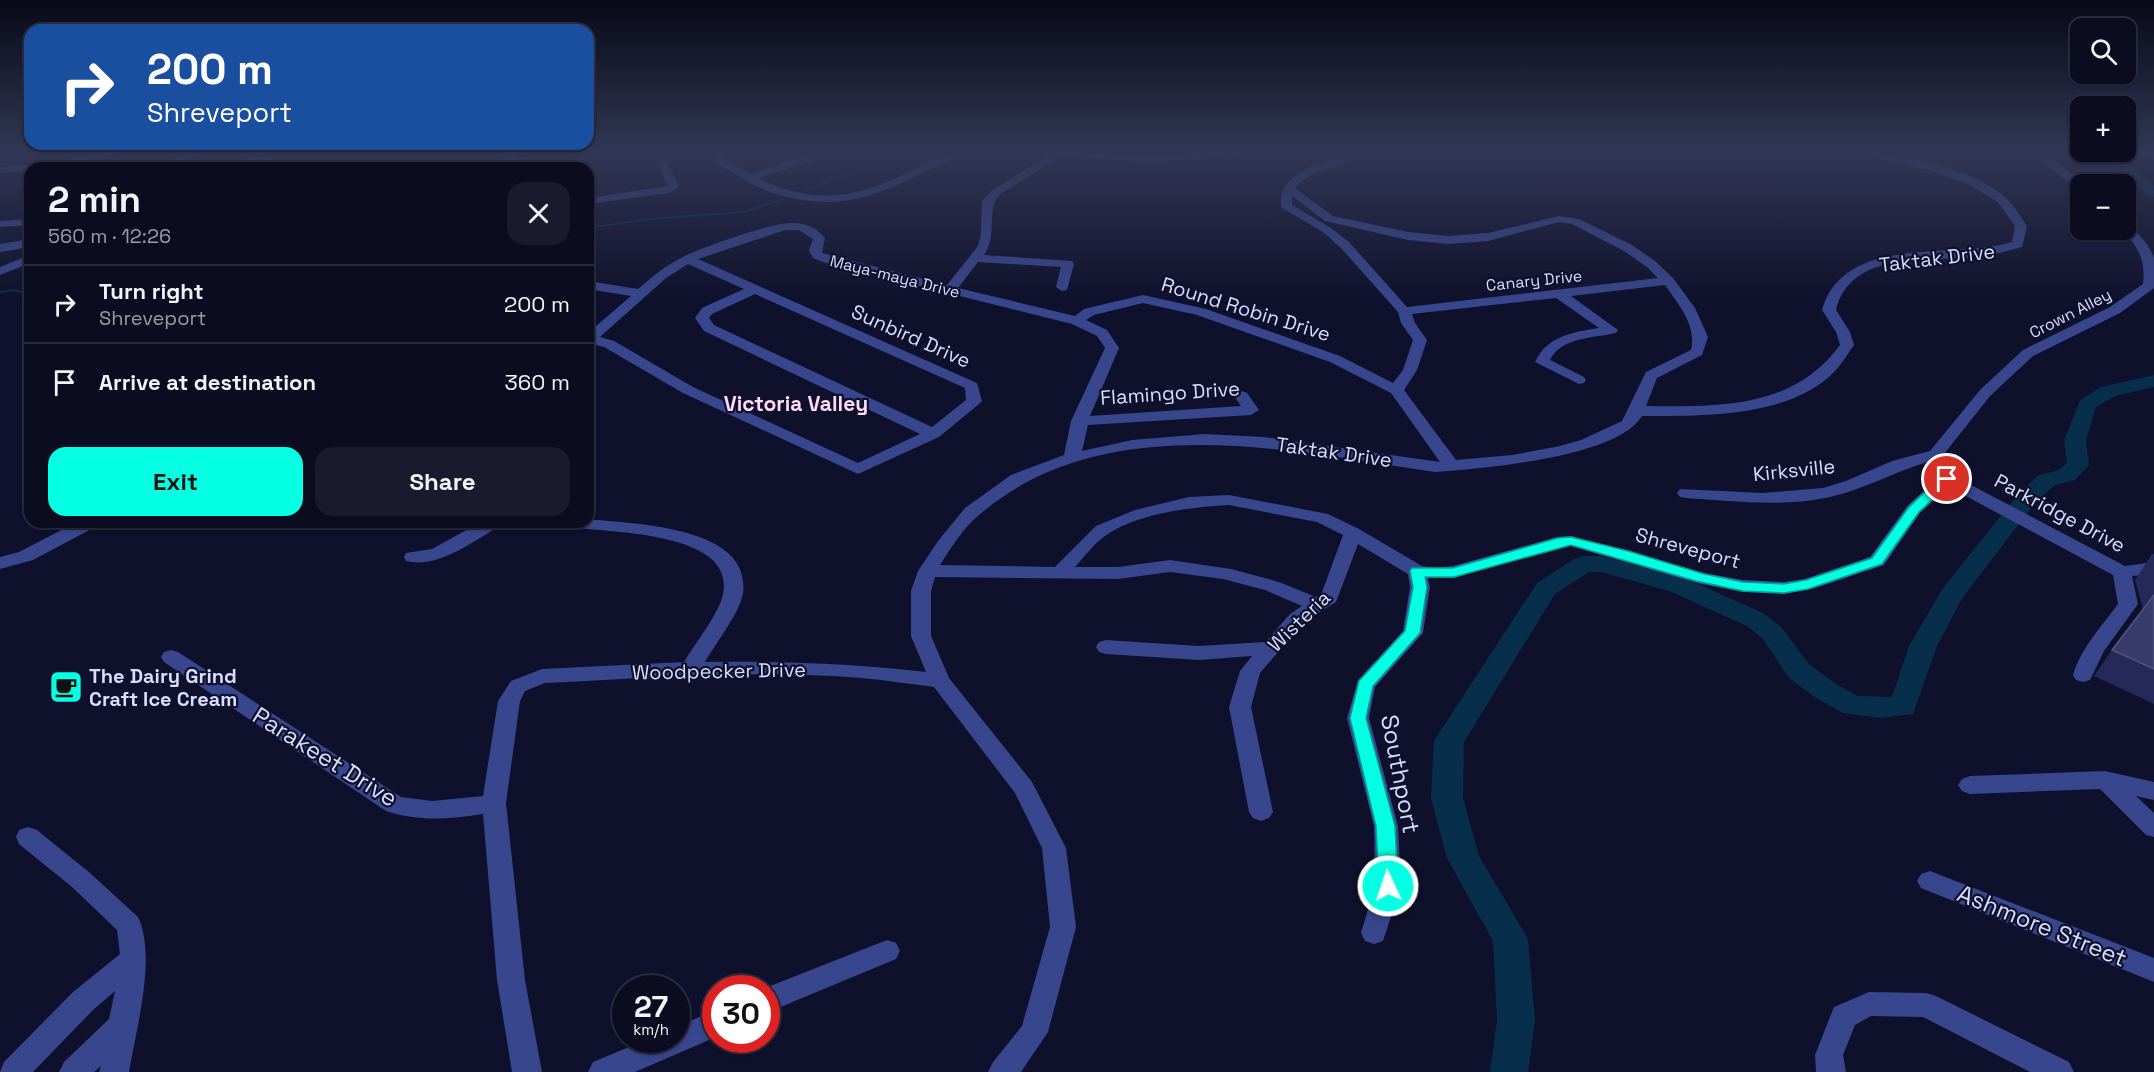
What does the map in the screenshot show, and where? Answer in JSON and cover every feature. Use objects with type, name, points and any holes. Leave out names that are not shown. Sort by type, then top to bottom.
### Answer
[{"type":"street","points":[[950,290],[977,258],[987,234],[988,202]]},
{"type":"street","points":[[1285,202],[1286,206],[1327,230],[1345,245],[1404,311],[1408,323],[1420,340],[1409,373],[1396,390]]},
{"type":"street","points":[[1307,202],[1329,219],[1408,236],[1448,240],[1488,237],[1559,219],[1575,221],[1628,248],[1651,264],[1668,281],[1690,311],[1701,337],[1697,352],[1651,375],[1636,411]]},
{"type":"street","name":"Taktak Drive","points":[[1003,1072],[1034,1032],[1063,927],[1054,848],[1024,788],[940,681],[921,636],[921,591],[927,571],[944,545],[971,512],[1017,479],[1072,458],[1132,445],[1204,439],[1264,442],[1435,467],[1452,466],[1512,460],[1562,450],[1628,424],[1636,411],[1721,409],[1772,402],[1797,392],[1831,367],[1841,356],[1847,345],[1843,332],[1829,310],[1831,301],[1858,270],[1890,260],[1965,256],[2003,250],[2018,244],[2021,226],[2003,202]]},
{"type":"street","points":[[0,224],[24,222]]},
{"type":"street","name":"Maya-maya Drive","points":[[594,334],[620,315],[663,274],[687,259],[788,226],[812,231],[819,238],[815,250],[817,255],[1077,321]]},
{"type":"street","name":"Crown Alley","points":[[1936,454],[1985,393],[2028,353],[2115,310],[2149,285],[2151,270],[2146,250],[2136,238]]},
{"type":"street","points":[[0,248],[24,244]]},
{"type":"street","points":[[977,258],[1068,264],[1062,287]]},
{"type":"street","name":"Sunbird Drive","points":[[594,340],[609,344],[688,390],[858,469],[933,434],[974,401],[972,386],[753,291],[687,259]]},
{"type":"street","points":[[0,271],[24,261]]},
{"type":"street","name":"Canary Drive","points":[[1404,311],[1668,281]]},
{"type":"street","points":[[594,286],[642,294]]},
{"type":"street","points":[[753,291],[707,311],[702,318],[709,328],[933,434]]},
{"type":"street","points":[[1559,294],[1611,330],[1554,344],[1545,352],[1542,362],[1579,380]]},
{"type":"street","name":"Round Robin Drive","points":[[1077,321],[1089,312],[1143,299],[1174,305],[1335,358],[1396,390],[1452,466]]},
{"type":"street","points":[[1072,458],[1079,421],[1095,380],[1112,348],[1102,333],[1077,321]]},
{"type":"street","points":[[1376,380],[1409,373]]},
{"type":"street","name":"Flamingo Drive","points":[[1079,421],[1251,410],[1242,396]]},
{"type":"street","points":[[1936,454],[1947,479]]},
{"type":"street","name":"Kirksville","points":[[1686,493],[1763,498],[1824,493],[1852,485],[1898,465],[1936,454]]},
{"type":"street","name":"Parkridge Drive","points":[[1947,479],[2040,526],[2122,572],[2154,568]]},
{"type":"street","name":"Shreveport","points":[[1417,571],[1437,574],[1454,572],[1563,541],[1571,541],[1613,551],[1701,578],[1743,586],[1784,588],[1808,584],[1877,561],[1914,510],[1947,479]]},
{"type":"street","points":[[1059,573],[1084,545],[1102,530],[1141,514],[1189,502],[1229,500],[1322,518],[1353,533],[1417,571]]},
{"type":"street","points":[[594,525],[677,537],[705,545],[723,557],[731,570],[733,596],[690,669]]},
{"type":"street","points":[[0,563],[26,556],[80,528]]},
{"type":"street","points":[[413,556],[437,555],[484,528]]},
{"type":"street","name":"Wisteria","points":[[1261,812],[1240,707],[1250,671],[1297,618],[1329,598],[1353,533]]},
{"type":"street","points":[[927,571],[1118,573],[1170,566],[1213,571],[1272,586],[1317,605]]},
{"type":"street","name":"Southport","points":[[1374,933],[1388,886],[1386,826],[1358,718],[1365,684],[1413,633],[1420,587],[1417,571]]},
{"type":"street","points":[[2083,675],[2085,664],[2128,604],[2122,572]]},
{"type":"street","points":[[1106,647],[1199,653],[1270,648]]},
{"type":"street","name":"Parakeet Drive","points":[[171,657],[394,805],[437,812],[494,803]]},
{"type":"street","name":"Woodpecker Drive","points":[[494,803],[512,693],[518,686],[542,676],[690,669],[783,668],[860,671],[940,681]]},
{"type":"street","points":[[1970,785],[2105,780],[2154,791]]},
{"type":"street","points":[[2105,780],[2154,828]]},
{"type":"street","points":[[494,803],[511,980],[527,1072]]},
{"type":"street","points":[[28,837],[81,880],[129,925],[134,959],[114,1072]]},
{"type":"street","name":"Ashmore Street","points":[[1930,881],[2154,970]]},
{"type":"street","points":[[780,995],[887,951]]},
{"type":"street","points":[[14,1072],[84,1001],[134,959]]},
{"type":"street","points":[[1831,1072],[1829,1055],[1844,1016],[1869,1004],[1926,1005],[2059,1072]]},
{"type":"street","points":[[74,1072],[123,1025]]},
{"type":"street","points":[[603,1072],[702,1029]]},
{"type":"building","points":[[2154,595],[2154,669],[2112,650]]},
{"type":"waterway","points":[[594,227],[649,219],[743,212],[774,202]]},
{"type":"waterway","points":[[0,292],[15,290],[24,293]]},
{"type":"waterway","points":[[1509,1072],[1516,1020],[1510,939],[1463,858],[1447,798],[1449,741],[1546,589],[1583,564],[1602,564],[1678,585],[1756,620],[1772,633],[1799,671],[1826,691],[1853,706],[1903,707],[1923,646],[1952,594],[2027,498],[2047,480],[2067,475],[2078,465],[2075,441],[2087,404],[2108,391],[2154,381]]},
{"type":"place","name":"The Dairy Grind Craft Ice Cream","points":[[66,687]]},
{"type":"district","name":"Victoria Valley","points":[[796,404]]},
{"type":"route","points":[[1388,886],[1386,826],[1358,718],[1365,684],[1413,633],[1420,587],[1417,571],[1437,574],[1454,572],[1563,541],[1571,541],[1701,578],[1743,586],[1784,588],[1808,584],[1877,561],[1914,510],[1947,479]]}]
